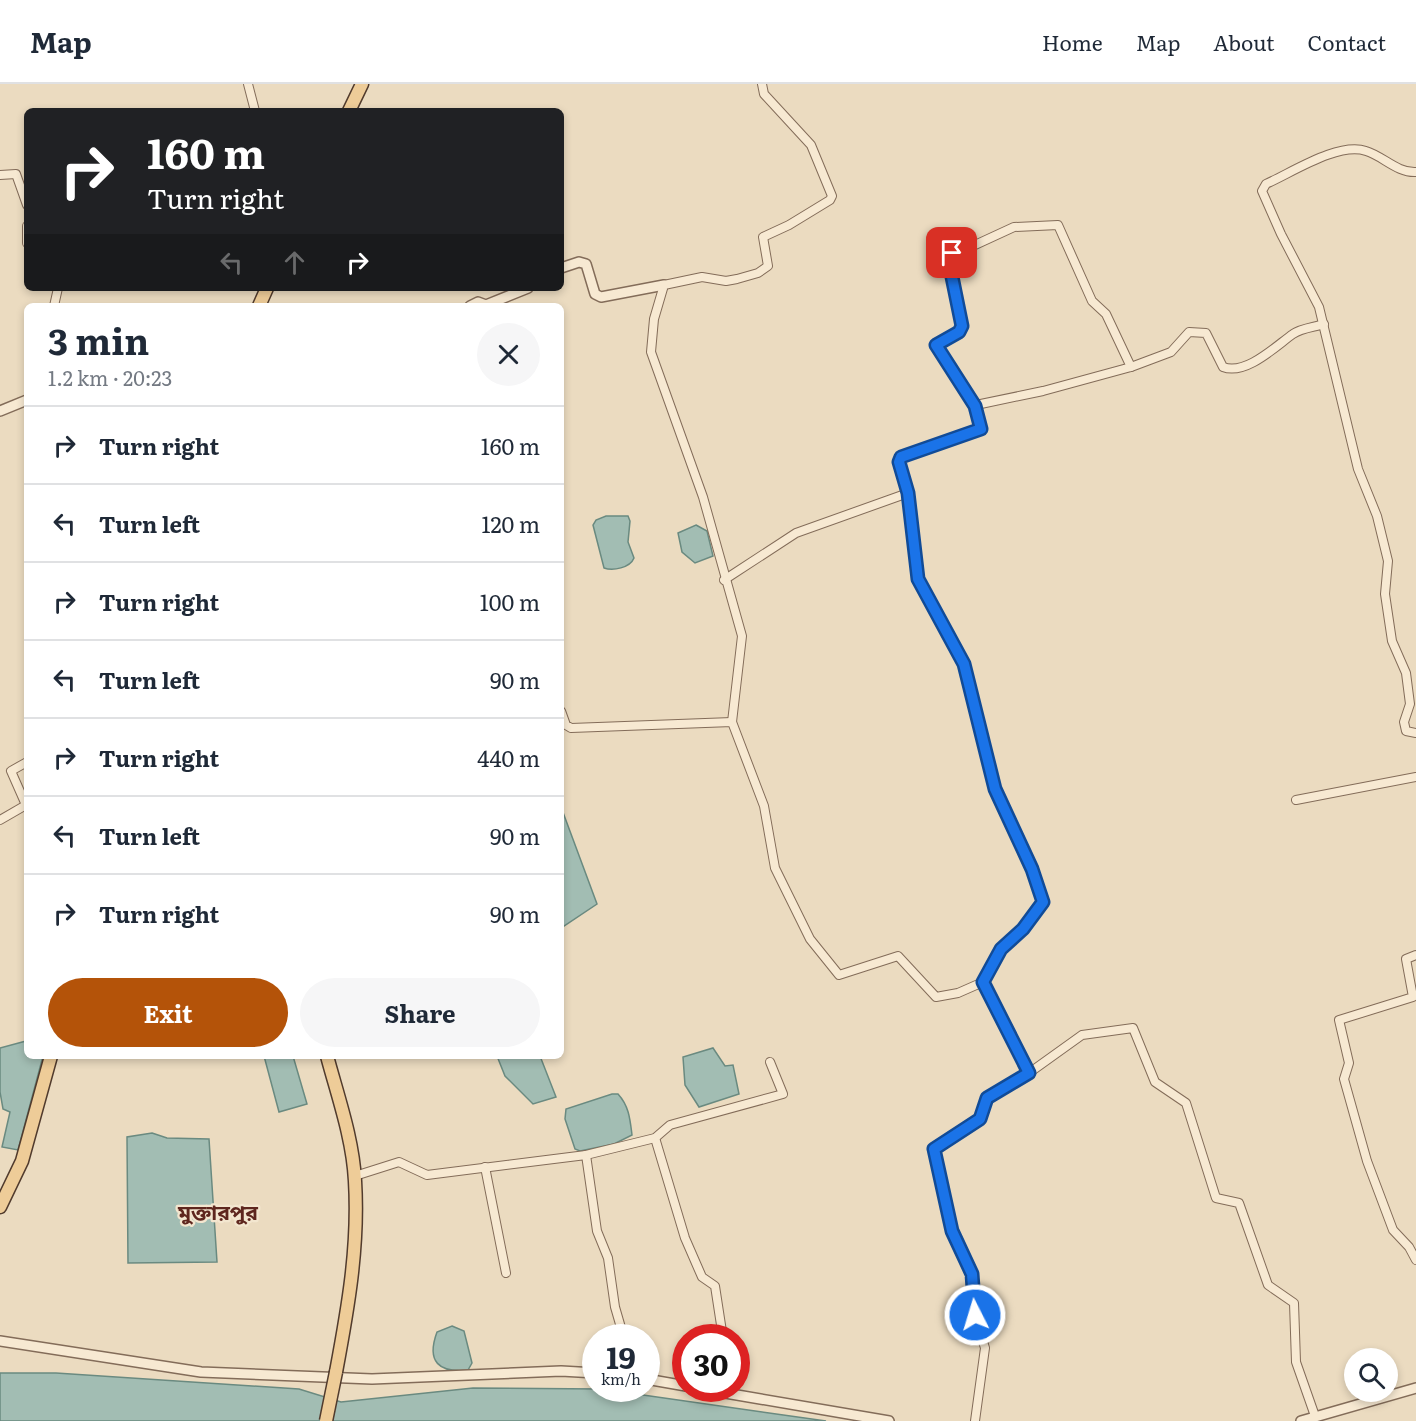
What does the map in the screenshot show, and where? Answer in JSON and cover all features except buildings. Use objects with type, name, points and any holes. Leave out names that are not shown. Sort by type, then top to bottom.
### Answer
[{"type":"main road","points":[[350,108],[362,84]]},
{"type":"main road","points":[[0,1208],[22,1161],[50,1059]]},
{"type":"main road","points":[[327,1421],[353,1272],[355,1180],[345,1124],[328,1059]]},
{"type":"street","points":[[248,84],[254,108]]},
{"type":"street","points":[[564,267],[579,262],[586,264],[595,294],[601,297],[702,277],[726,281],[758,273],[768,266],[762,237],[789,225],[830,200],[831,196],[811,145],[764,93],[762,84]]},
{"type":"street","points":[[1416,172],[1406,172],[1366,151],[1345,148],[1264,186],[1262,191],[1281,234],[1311,289],[1324,324],[1330,360],[1358,469],[1377,516],[1388,561],[1387,606],[1392,640],[1406,673],[1410,704],[1404,726],[1406,731],[1416,733]]},
{"type":"street","points":[[0,175],[16,174],[24,197]]},
{"type":"street","points":[[664,285],[654,320],[651,352],[703,497],[724,580],[742,636],[732,722],[764,806],[775,868],[810,939],[837,973],[843,975],[898,957],[936,997],[958,993],[983,982],[1001,949],[1023,929],[1043,902],[1032,869],[995,789],[964,664],[918,579],[908,493],[899,462],[901,457],[981,429],[975,406],[936,345],[959,332],[962,326],[949,257],[1014,227],[1058,225],[1092,300],[1106,314],[1131,367]]},
{"type":"street","points":[[491,303],[521,291]]},
{"type":"street","points":[[975,406],[1131,367],[1171,352],[1189,332],[1206,333],[1223,367],[1232,369],[1260,358],[1295,333],[1324,324]]},
{"type":"street","points":[[0,411],[24,401]]},
{"type":"street","points":[[724,580],[795,533],[908,493]]},
{"type":"street","points":[[564,719],[566,725],[571,728],[732,722]]},
{"type":"street","points":[[24,764],[11,771],[24,800]]},
{"type":"street","points":[[1296,800],[1416,777]]},
{"type":"street","points":[[0,820],[24,806]]},
{"type":"street","points":[[1416,955],[1406,959],[1413,997],[1339,1020],[1349,1063],[1344,1078],[1367,1161],[1393,1230],[1409,1247],[1416,1260]]},
{"type":"street","points":[[983,982],[1029,1073]]},
{"type":"street","points":[[975,1421],[985,1348],[975,1315],[972,1274],[952,1231],[934,1149],[980,1119],[987,1098],[1029,1073],[1082,1035],[1133,1028],[1155,1082],[1186,1103],[1216,1198],[1239,1203],[1268,1285],[1293,1304],[1296,1362],[1315,1416]]},
{"type":"street","points":[[355,1180],[358,1174],[399,1162],[427,1175],[586,1155],[656,1138],[670,1125],[783,1094],[770,1062]]},
{"type":"street","points":[[656,1138],[685,1238],[702,1277],[715,1286],[721,1324]]},
{"type":"street","points":[[586,1155],[597,1231],[608,1258],[615,1307],[620,1324]]},
{"type":"street","points":[[485,1167],[506,1273]]},
{"type":"street","points":[[0,1341],[201,1372],[372,1379],[561,1371],[582,1372]]},
{"type":"street","points":[[1301,1421],[1416,1388]]},
{"type":"street","points":[[750,1395],[889,1421]]},
{"type":"shaded area","points":[[606,516],[628,516],[630,521],[628,542],[634,558],[621,568],[604,568],[593,525],[596,520]]},
{"type":"shaded area","points":[[696,525],[707,531],[713,556],[695,563],[682,552],[678,533]]},
{"type":"shaded area","points":[[564,815],[597,904],[564,926]]},
{"type":"shaded area","points":[[24,1042],[24,1059],[42,1059],[18,1150],[2,1147],[10,1112],[3,1109],[0,1092],[0,1048]]},
{"type":"shaded area","points":[[713,1048],[725,1066],[733,1065],[739,1094],[699,1107],[685,1085],[683,1057]]},
{"type":"shaded area","points":[[265,1059],[294,1059],[307,1104],[279,1112]]},
{"type":"shaded area","points":[[498,1059],[541,1059],[556,1097],[533,1104],[505,1076]]},
{"type":"shaded area","points":[[618,1094],[625,1103],[632,1135],[614,1144],[580,1151],[575,1149],[565,1119],[566,1109]]},
{"type":"shaded area","points":[[152,1133],[167,1138],[209,1139],[217,1262],[128,1263],[127,1137]]},
{"type":"shaded area","points":[[452,1326],[464,1331],[472,1363],[468,1370],[449,1370],[434,1358],[434,1342],[437,1332]]},
{"type":"shaded area","points":[[0,1373],[56,1373],[299,1389],[341,1402],[473,1388],[582,1389],[582,1402],[660,1402],[660,1397],[672,1399],[672,1402],[692,1402],[826,1421],[0,1421]]},
{"type":"district","name":"মুক্তারপুর","points":[[218,1213]]},
{"type":"route","points":[[952,253],[949,262],[962,329],[936,345],[975,406],[982,425],[981,429],[901,457],[899,462],[908,493],[918,579],[964,664],[995,789],[1032,869],[1043,902],[1023,929],[1001,949],[983,982],[1029,1073],[987,1098],[980,1119],[934,1149],[952,1231],[972,1274],[975,1315]]}]
